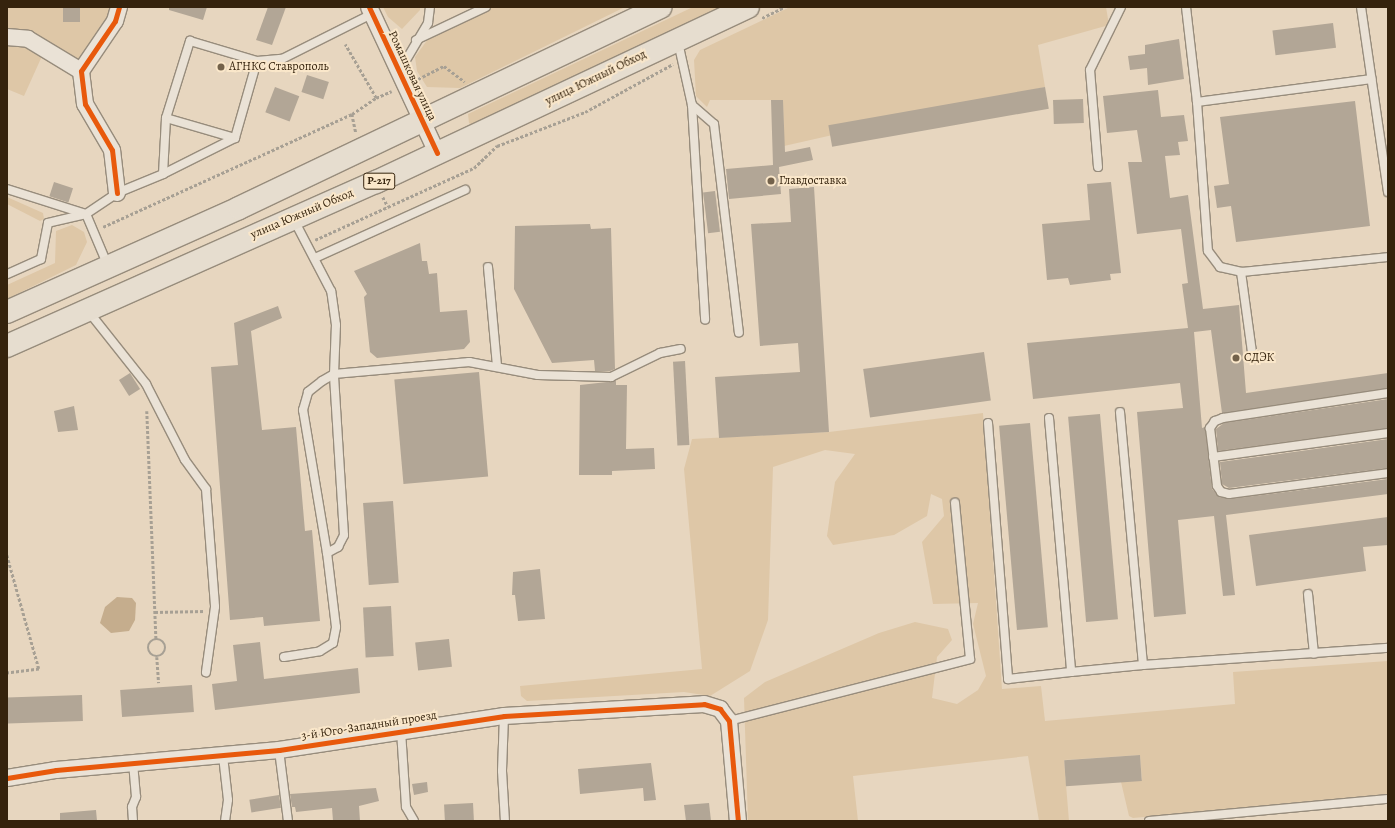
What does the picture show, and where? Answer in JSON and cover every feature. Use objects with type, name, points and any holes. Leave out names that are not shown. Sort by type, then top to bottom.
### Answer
[{"type":"main road","points":[[7,312],[239,208],[660,7]]},
{"type":"main road","name":"улица Южный Обход","points":[[7,346],[437,153],[680,49],[751,14]]},
{"type":"street","points":[[117,193],[112,150],[85,104],[81,72],[115,21],[119,7]]},
{"type":"street","name":"Ромашковая улица","points":[[370,10],[437,153]]},
{"type":"street","points":[[7,37],[28,39],[81,72]]},
{"type":"street","name":"3-й Юго-Западный проезд","points":[[7,778],[56,770],[279,750],[504,716],[704,704],[720,709],[729,721]]},
{"type":"street","points":[[729,721],[738,821]]},
{"type":"lane","points":[[399,73],[416,40],[428,23],[430,7]]},
{"type":"lane","points":[[416,40],[486,7]]},
{"type":"lane","points":[[1098,167],[1090,70],[1121,7]]},
{"type":"lane","points":[[1186,7],[1197,102],[1208,251],[1220,268],[1241,272],[1388,257]]},
{"type":"lane","points":[[1361,7],[1388,192]]},
{"type":"lane","points":[[163,174],[166,118],[190,41],[258,61],[282,59],[370,10]]},
{"type":"lane","points":[[680,49],[692,105],[705,320]]},
{"type":"lane","points":[[7,274],[41,259],[48,223],[86,214],[117,193],[163,174],[235,138],[258,61]]},
{"type":"lane","points":[[1197,102],[1371,79]]},
{"type":"lane","points":[[692,105],[714,124],[739,333]]},
{"type":"lane","points":[[166,118],[235,138]]},
{"type":"lane","points":[[7,189],[86,214],[108,267]]},
{"type":"lane","points":[[315,258],[465,190]]},
{"type":"lane","points":[[292,218],[315,258],[331,291],[336,325],[334,374],[344,535],[338,547],[327,553]]},
{"type":"lane","points":[[488,267],[497,365]]},
{"type":"lane","points":[[1241,272],[1252,352]]},
{"type":"lane","points":[[87,310],[146,384],[185,460],[206,488],[215,610],[206,672]]},
{"type":"lane","points":[[284,657],[320,651],[333,643],[336,627],[327,553],[303,410],[308,392],[334,374],[468,362],[497,365],[538,375],[611,377],[660,353],[680,348]]},
{"type":"lane","points":[[1388,393],[1223,418],[1215,421],[1210,428],[1217,486],[1221,492],[1229,494],[1388,473]]},
{"type":"lane","points":[[1120,412],[1143,665]]},
{"type":"lane","points":[[1049,418],[1071,672]]},
{"type":"lane","points":[[988,423],[1008,679],[1143,665],[1388,648]]},
{"type":"lane","points":[[1214,457],[1388,433]]},
{"type":"lane","points":[[729,721],[970,659],[955,503]]},
{"type":"lane","points":[[1308,594],[1314,654]]},
{"type":"lane","points":[[504,716],[502,772],[505,821]]},
{"type":"lane","points":[[401,731],[406,807],[414,821]]},
{"type":"lane","points":[[279,750],[288,821]]},
{"type":"lane","points":[[223,756],[228,800],[225,821]]},
{"type":"lane","points":[[133,821],[132,807],[136,797],[134,764]]},
{"type":"lane","points":[[1149,821],[1388,799]]},
{"type":"path","points":[[751,14],[785,7]]},
{"type":"path","points":[[94,232],[352,114],[376,98],[345,44]]},
{"type":"path","points":[[307,244],[474,168],[497,146],[585,112],[680,49]]},
{"type":"path","points":[[146,384],[156,639]]},
{"type":"path","points":[[7,555],[39,669],[7,673]]},
{"type":"path","points":[[155,612],[215,610]]},
{"type":"path","points":[[156,639],[163,641],[166,648],[163,654],[156,657],[150,654],[148,646],[156,639]]},
{"type":"path","points":[[156,657],[159,683]]},
{"type":"shaded area","points":[[7,7],[114,7],[85,59],[76,63],[47,45],[24,96],[7,89]]},
{"type":"shaded area","points":[[383,7],[420,7],[420,10],[402,29],[388,17]]},
{"type":"shaded area","points":[[492,7],[625,7],[460,88],[427,87],[417,71],[415,57],[428,39]]},
{"type":"shaded area","points":[[693,7],[723,7],[472,125],[469,123],[468,114]]},
{"type":"shaded area","points":[[790,7],[1106,7],[1109,25],[1038,45],[1045,87],[784,146],[783,100],[710,100],[707,107],[696,96],[694,60],[700,50]]},
{"type":"shaded area","points":[[7,197],[43,213],[44,219],[40,221],[7,204]]},
{"type":"shaded area","points":[[72,225],[84,232],[87,242],[76,265],[7,299],[7,285],[55,263],[56,231]]},
{"type":"shaded area","points":[[983,413],[1002,689],[1041,686],[1045,721],[1235,704],[1233,672],[1388,661],[1388,794],[1133,818],[1129,816],[1121,782],[1142,780],[1140,755],[1064,760],[1069,821],[1039,821],[1028,756],[853,776],[858,821],[748,821],[744,698],[765,682],[879,633],[915,622],[948,629],[952,640],[937,657],[932,698],[957,704],[978,690],[986,676],[973,624],[978,603],[933,604],[922,542],[944,516],[942,499],[931,494],[927,516],[894,535],[833,545],[827,536],[835,482],[855,454],[825,450],[773,467],[768,620],[750,671],[710,696],[684,692],[527,701],[521,696],[520,686],[702,669],[684,469],[692,439],[829,432]]},
{"type":"shaded area","points":[[117,597],[132,598],[136,603],[135,620],[129,631],[111,633],[100,623],[105,607]]},
{"type":"building","points":[[63,7],[80,7],[80,22],[63,22]]},
{"type":"building","points":[[169,7],[207,7],[203,20],[169,10]]},
{"type":"building","points":[[268,7],[286,7],[272,45],[256,40]]},
{"type":"building","points":[[1333,23],[1336,48],[1276,55],[1272,30]]},
{"type":"building","points":[[1179,39],[1184,79],[1148,85],[1147,68],[1130,70],[1128,56],[1145,54],[1145,45]]},
{"type":"building","points":[[307,75],[329,82],[323,99],[301,92]]},
{"type":"building","points":[[275,87],[299,96],[290,122],[265,112]]},
{"type":"building","points":[[1045,87],[1049,109],[832,147],[828,125]]},
{"type":"building","points":[[1158,90],[1161,117],[1184,115],[1188,141],[1178,142],[1180,155],[1165,156],[1170,198],[1188,195],[1203,309],[1239,305],[1246,393],[1388,373],[1388,388],[1222,413],[1211,330],[1194,332],[1202,428],[1205,427],[1212,489],[1219,497],[1230,499],[1388,479],[1388,494],[1226,515],[1235,595],[1223,596],[1214,516],[1178,520],[1186,614],[1154,617],[1137,412],[1183,408],[1180,383],[1033,399],[1027,343],[1188,328],[1182,284],[1188,283],[1181,229],[1137,234],[1128,162],[1142,162],[1137,130],[1107,133],[1103,96]]},
{"type":"building","points":[[1083,99],[1084,123],[1054,124],[1053,100]]},
{"type":"building","points":[[771,100],[783,100],[785,152],[810,147],[813,160],[779,167],[781,194],[729,199],[726,169],[773,165]]},
{"type":"building","points":[[1355,101],[1370,226],[1236,242],[1231,206],[1217,208],[1214,186],[1229,184],[1220,117]]},
{"type":"building","points":[[54,182],[73,188],[68,202],[49,196]]},
{"type":"building","points":[[1111,182],[1121,273],[1110,274],[1111,280],[1070,285],[1068,278],[1047,280],[1042,224],[1090,220],[1087,184]]},
{"type":"building","points":[[814,187],[829,432],[719,438],[715,377],[800,372],[798,343],[760,346],[751,224],[791,222],[789,189]]},
{"type":"building","points":[[715,191],[720,232],[708,233],[703,192]]},
{"type":"building","points":[[590,224],[591,229],[611,228],[615,369],[610,371],[595,371],[594,360],[552,363],[514,289],[515,226]]},
{"type":"building","points":[[420,243],[422,261],[427,261],[429,274],[437,273],[440,312],[467,310],[470,342],[464,349],[377,358],[370,352],[364,297],[367,294],[354,271]]},
{"type":"building","points":[[278,306],[282,318],[251,331],[262,430],[296,427],[305,531],[312,530],[320,621],[264,626],[263,617],[230,620],[211,367],[238,365],[234,323]]},
{"type":"building","points":[[984,352],[991,401],[870,418],[863,369]]},
{"type":"building","points":[[685,361],[689,445],[677,446],[673,362]]},
{"type":"building","points":[[479,372],[488,477],[403,484],[394,379]]},
{"type":"building","points":[[130,373],[140,389],[129,396],[119,380]]},
{"type":"building","points":[[616,381],[616,385],[627,385],[626,449],[654,448],[655,469],[612,471],[612,475],[579,475],[580,385]]},
{"type":"building","points":[[1388,399],[1388,428],[1218,451],[1216,429],[1224,423]]},
{"type":"building","points":[[74,406],[78,430],[58,432],[54,411]]},
{"type":"building","points":[[1100,414],[1118,619],[1086,622],[1068,417]]},
{"type":"building","points":[[1030,423],[1048,627],[1017,630],[999,426]]},
{"type":"building","points":[[1388,439],[1388,468],[1229,488],[1222,484],[1220,462]]},
{"type":"building","points":[[393,501],[399,583],[369,585],[363,503]]},
{"type":"building","points":[[1388,517],[1388,545],[1363,547],[1366,571],[1256,586],[1249,535]]},
{"type":"building","points":[[540,569],[545,619],[518,621],[515,595],[512,595],[513,572]]},
{"type":"building","points":[[391,606],[394,656],[366,657],[363,607]]},
{"type":"building","points":[[449,639],[452,667],[418,670],[415,643]]},
{"type":"building","points":[[260,642],[264,679],[358,668],[360,693],[215,710],[212,684],[237,681],[233,645]]},
{"type":"building","points":[[192,685],[194,712],[122,717],[120,690]]},
{"type":"building","points":[[82,695],[83,721],[8,724],[7,698]]},
{"type":"building","points":[[1140,755],[1142,781],[1066,786],[1064,760]]},
{"type":"building","points":[[651,763],[656,800],[644,801],[643,788],[580,794],[578,769]]},
{"type":"building","points":[[427,782],[428,792],[414,795],[412,784]]},
{"type":"building","points":[[376,788],[379,801],[359,806],[360,821],[333,821],[332,808],[296,812],[295,807],[292,807],[290,794]]},
{"type":"building","points":[[279,795],[281,808],[251,813],[249,800]]},
{"type":"building","points":[[473,803],[474,821],[445,821],[444,805]]},
{"type":"building","points":[[709,803],[711,821],[686,821],[684,805]]},
{"type":"building","points":[[96,810],[97,821],[60,821],[60,813]]},
{"type":"cycle path","points":[[117,193],[112,150],[85,104],[81,71],[115,21],[119,7]]},
{"type":"cycle path","points":[[369,7],[437,153]]},
{"type":"cycle path","points":[[7,778],[56,770],[279,750],[504,716],[704,704],[720,709],[729,721],[738,821]]},
{"type":"place","name":"АГНКС Ставрополь","points":[[221,67]]},
{"type":"place","name":"Главдоставка","points":[[771,181]]},
{"type":"place","name":"СДЭК","points":[[1236,358]]}]
